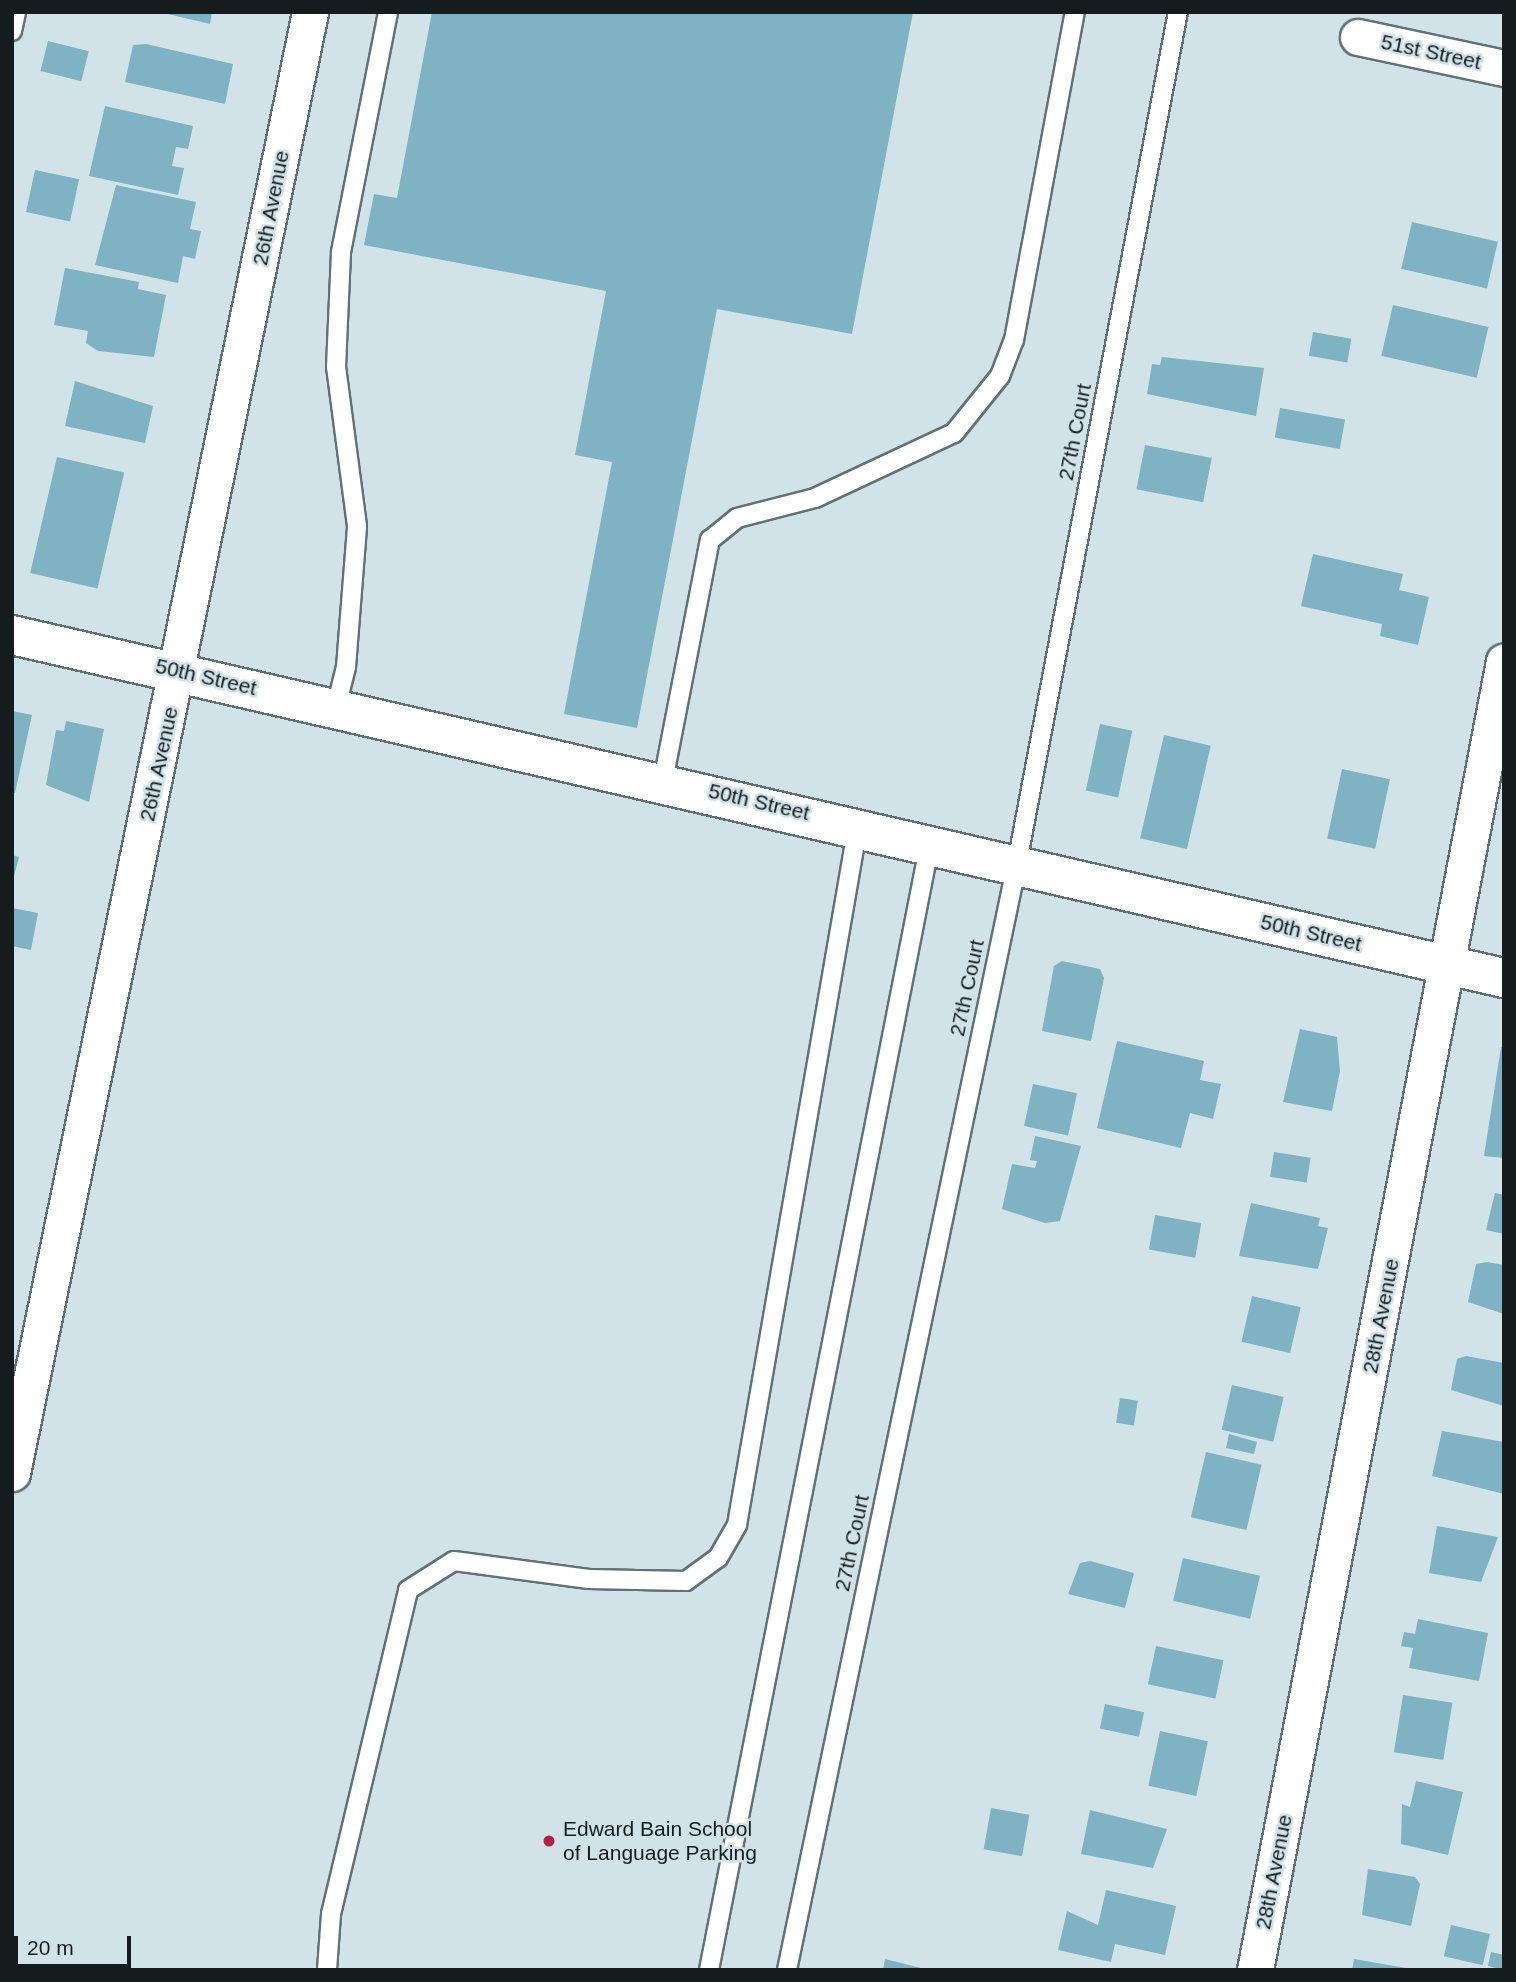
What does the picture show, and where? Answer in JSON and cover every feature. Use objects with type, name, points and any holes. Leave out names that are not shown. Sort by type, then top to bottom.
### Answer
[{"type":"street","name":"26th Avenue","points":[[12,1473],[179,671],[310,12]]},
{"type":"street","name":"51st Street","points":[[1358,37],[1504,68]]},
{"type":"street","name":"50th Street","points":[[12,635],[858,825],[1504,978]]},
{"type":"street","name":"28th Avenue","points":[[1255,1970],[1504,661]]},
{"type":"lane","points":[[12,31],[16,12]]},
{"type":"lane","points":[[336,707],[346,667],[357,526],[336,367],[341,252],[388,12]]},
{"type":"lane","points":[[663,781],[710,540],[737,519],[815,498],[954,433],[1000,376],[1014,340],[1075,12]]},
{"type":"lane","name":"27th Court","points":[[787,1970],[1017,863],[1178,12]]},
{"type":"lane","points":[[327,1970],[331,1914],[408,1590],[454,1561],[589,1579],[686,1581],[718,1558],[737,1525],[858,825]]},
{"type":"lane","points":[[709,1970],[929,842]]},
{"type":"building","points":[[159,12],[212,12],[210,24]]},
{"type":"building","points":[[432,12],[913,12],[852,334],[717,309],[637,728],[564,714],[612,462],[575,455],[606,291],[364,245],[374,194],[397,198]]},
{"type":"building","points":[[48,41],[89,51],[81,81],[41,71]]},
{"type":"building","points":[[146,44],[233,64],[225,104],[125,82],[133,45]]},
{"type":"building","points":[[105,106],[193,126],[188,149],[176,147],[172,166],[184,168],[178,195],[89,176]]},
{"type":"building","points":[[35,170],[79,179],[70,221],[26,212]]},
{"type":"building","points":[[116,185],[196,202],[190,229],[201,231],[195,259],[183,256],[178,283],[95,265]]},
{"type":"building","points":[[1412,222],[1498,242],[1487,289],[1401,269]]},
{"type":"building","points":[[65,268],[139,282],[138,289],[166,295],[154,357],[98,351],[86,343],[88,331],[54,325]]},
{"type":"building","points":[[1393,305],[1488,327],[1477,378],[1381,356]]},
{"type":"building","points":[[1313,332],[1351,339],[1347,362],[1309,356]]},
{"type":"building","points":[[1162,357],[1264,368],[1256,416],[1147,394],[1152,364],[1160,365]]},
{"type":"building","points":[[75,381],[153,406],[145,443],[65,426]]},
{"type":"building","points":[[1280,408],[1345,419],[1340,449],[1275,438]]},
{"type":"building","points":[[1145,445],[1212,458],[1203,502],[1136,489]]},
{"type":"building","points":[[57,457],[124,473],[97,588],[30,573]]},
{"type":"building","points":[[1313,554],[1403,574],[1399,590],[1429,597],[1418,645],[1380,636],[1382,624],[1301,606]]},
{"type":"building","points":[[12,711],[32,715],[15,793],[12,792]]},
{"type":"building","points":[[66,721],[104,729],[89,802],[46,785],[56,730],[64,731]]},
{"type":"building","points":[[1100,724],[1132,731],[1118,797],[1086,791]]},
{"type":"building","points":[[1164,735],[1211,746],[1187,849],[1140,838]]},
{"type":"building","points":[[1342,769],[1390,779],[1375,849],[1327,838]]},
{"type":"building","points":[[12,855],[19,857],[13,880],[12,880]]},
{"type":"building","points":[[12,908],[38,913],[31,950],[12,946]]},
{"type":"building","points":[[1062,961],[1100,969],[1104,978],[1091,1041],[1042,1031],[1054,966]]},
{"type":"building","points":[[1300,1029],[1337,1037],[1340,1071],[1332,1111],[1283,1102]]},
{"type":"building","points":[[1117,1041],[1204,1061],[1200,1080],[1221,1084],[1213,1119],[1190,1113],[1181,1148],[1097,1128]]},
{"type":"building","points":[[1501,1047],[1504,1048],[1504,1158],[1484,1156]]},
{"type":"building","points":[[1033,1084],[1077,1093],[1068,1135],[1024,1126]]},
{"type":"building","points":[[1035,1136],[1081,1146],[1060,1221],[1045,1223],[1002,1209],[1012,1164],[1035,1168],[1037,1161],[1030,1160]]},
{"type":"building","points":[[1274,1152],[1311,1158],[1307,1182],[1270,1177]]},
{"type":"building","points":[[1495,1193],[1504,1195],[1504,1234],[1486,1230]]},
{"type":"building","points":[[1251,1203],[1320,1218],[1318,1226],[1328,1228],[1318,1269],[1239,1256]]},
{"type":"building","points":[[1155,1215],[1201,1223],[1195,1258],[1149,1249]]},
{"type":"building","points":[[1487,1262],[1504,1265],[1504,1314],[1468,1302],[1476,1264]]},
{"type":"building","points":[[1252,1296],[1301,1307],[1290,1353],[1241,1342]]},
{"type":"building","points":[[1466,1356],[1504,1363],[1504,1406],[1451,1390],[1457,1359]]},
{"type":"building","points":[[1232,1385],[1284,1397],[1273,1442],[1222,1430]]},
{"type":"building","points":[[1120,1398],[1138,1401],[1134,1426],[1116,1423]]},
{"type":"building","points":[[1442,1431],[1504,1442],[1504,1494],[1432,1476]]},
{"type":"building","points":[[1229,1434],[1257,1442],[1254,1454],[1226,1448]]},
{"type":"building","points":[[1206,1452],[1262,1465],[1246,1530],[1191,1517]]},
{"type":"building","points":[[1437,1526],[1498,1537],[1481,1582],[1429,1573]]},
{"type":"building","points":[[1183,1558],[1260,1576],[1250,1619],[1173,1601]]},
{"type":"building","points":[[1090,1561],[1134,1573],[1125,1608],[1068,1594],[1080,1563]]},
{"type":"building","points":[[1418,1619],[1488,1633],[1479,1681],[1409,1668],[1413,1648],[1401,1646],[1404,1632],[1415,1634]]},
{"type":"building","points":[[1156,1646],[1223,1660],[1215,1698],[1148,1684]]},
{"type":"building","points":[[1403,1695],[1452,1703],[1443,1760],[1394,1752]]},
{"type":"building","points":[[1105,1704],[1144,1712],[1139,1737],[1100,1728]]},
{"type":"building","points":[[1160,1731],[1208,1741],[1196,1796],[1148,1786]]},
{"type":"building","points":[[1416,1781],[1463,1792],[1448,1855],[1401,1844],[1402,1804],[1410,1807]]},
{"type":"building","points":[[991,1808],[1029,1815],[1022,1856],[984,1849]]},
{"type":"building","points":[[1090,1810],[1167,1829],[1153,1868],[1081,1854]]},
{"type":"building","points":[[1368,1869],[1415,1877],[1420,1884],[1411,1926],[1362,1915]]},
{"type":"building","points":[[1106,1890],[1176,1906],[1165,1955],[1115,1944],[1111,1962],[1058,1950],[1067,1911],[1098,1925]]},
{"type":"building","points":[[1451,1925],[1490,1934],[1483,1965],[1444,1956]]},
{"type":"building","points":[[1491,1952],[1504,1955],[1504,1970],[1488,1966]]},
{"type":"building","points":[[885,1959],[925,1969],[925,1970],[883,1970]]},
{"type":"building","points":[[1354,1959],[1406,1968],[1406,1970],[1352,1970]]},
{"type":"place","name":"Edward Bain School of Language Parking","points":[[549,1841]]}]
